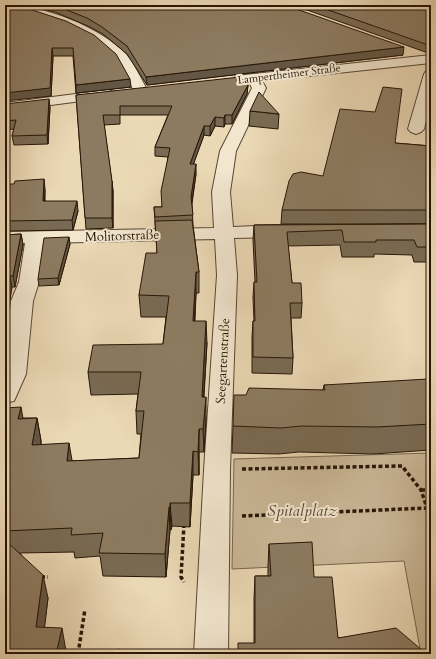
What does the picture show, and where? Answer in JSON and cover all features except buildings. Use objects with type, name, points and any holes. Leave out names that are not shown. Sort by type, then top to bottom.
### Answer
[{"type":"street","points":[[12,5],[78,27],[102,40],[119,54],[141,91]]},
{"type":"street","points":[[408,51],[431,58]]},
{"type":"street","name":"Lampertheimer Straße","points":[[231,80],[431,58]]},
{"type":"street","points":[[416,129],[431,74]]},
{"type":"street","name":"Seegartenstraße","points":[[211,654],[217,470],[227,275],[221,192],[228,151],[259,88],[254,78]]},
{"type":"street","points":[[5,107],[156,89]]},
{"type":"street","name":"Molitorstraße","points":[[5,238],[300,231]]},
{"type":"street","points":[[5,395],[14,374],[22,301],[29,282],[33,247],[36,238]]},
{"type":"path","points":[[217,470],[402,466],[421,490],[431,519]]},
{"type":"path","points":[[421,490],[431,490]]},
{"type":"path","points":[[216,517],[427,508]]},
{"type":"path","points":[[34,578],[48,577]]},
{"type":"path","points":[[78,654],[85,609]]},
{"type":"green space","name":"Spitalplatz","points":[[431,453],[431,654],[421,654],[404,561],[232,569],[234,459]]}]
